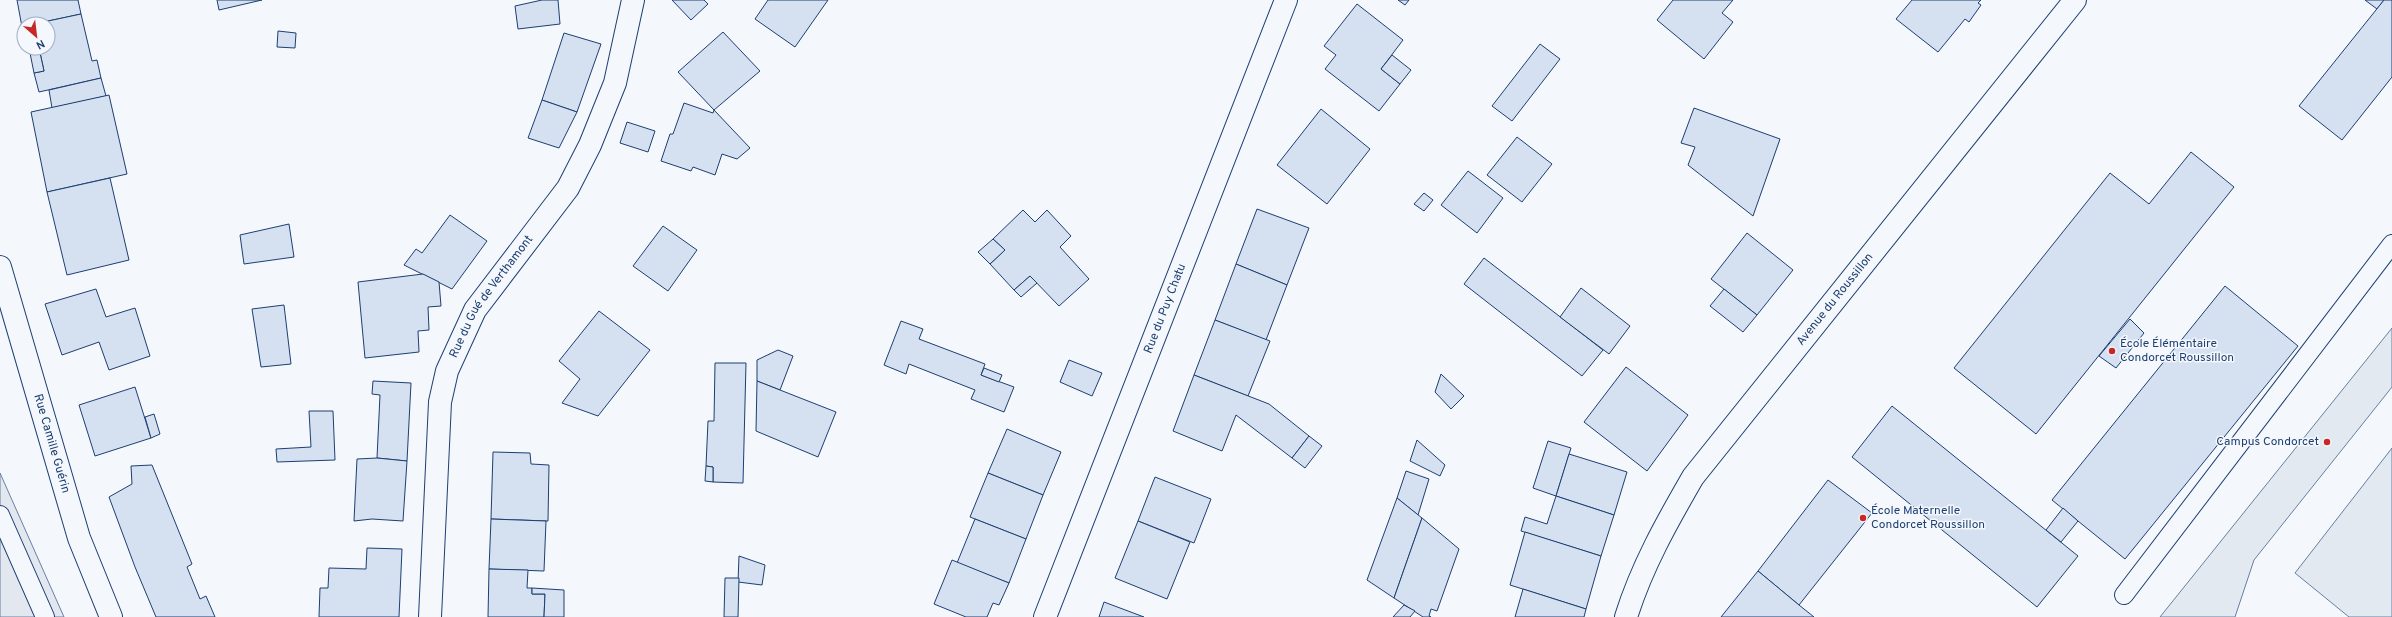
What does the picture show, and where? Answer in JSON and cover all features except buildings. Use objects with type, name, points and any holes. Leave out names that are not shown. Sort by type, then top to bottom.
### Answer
[{"type":"street","name":"Rue du Gué de Verthamont","points":[[430,617],[440,402],[447,371],[475,310],[568,188],[590,145],[615,83],[633,0]]},
{"type":"street","name":"Rue du Puy Chatu","points":[[1045,617],[1286,0]]},
{"type":"street","name":"Avenue du Roussillon","points":[[1626,617],[1636,585],[1662,531],[1693,477],[2075,0]]},
{"type":"street","name":"Rue Camille Guérin","points":[[0,267],[79,538],[111,617]]},
{"type":"lane","points":[[2124,595],[2392,244]]},
{"type":"lane","points":[[0,515],[45,617]]},
{"type":"shaded area","points":[[2392,328],[2392,387],[2254,560],[2235,617],[2160,617]]},
{"type":"shaded area","points":[[2392,448],[2392,617],[2349,617],[2295,573]]},
{"type":"shaded area","points":[[0,473],[64,617],[0,617]]},
{"type":"place","name":"École Élémentaire Condorcet Roussillon","points":[[2112,351]]},
{"type":"place","name":"Campus Condorcet","points":[[2327,442]]},
{"type":"place","name":"École Maternelle Condorcet Roussillon","points":[[1863,518]]}]
